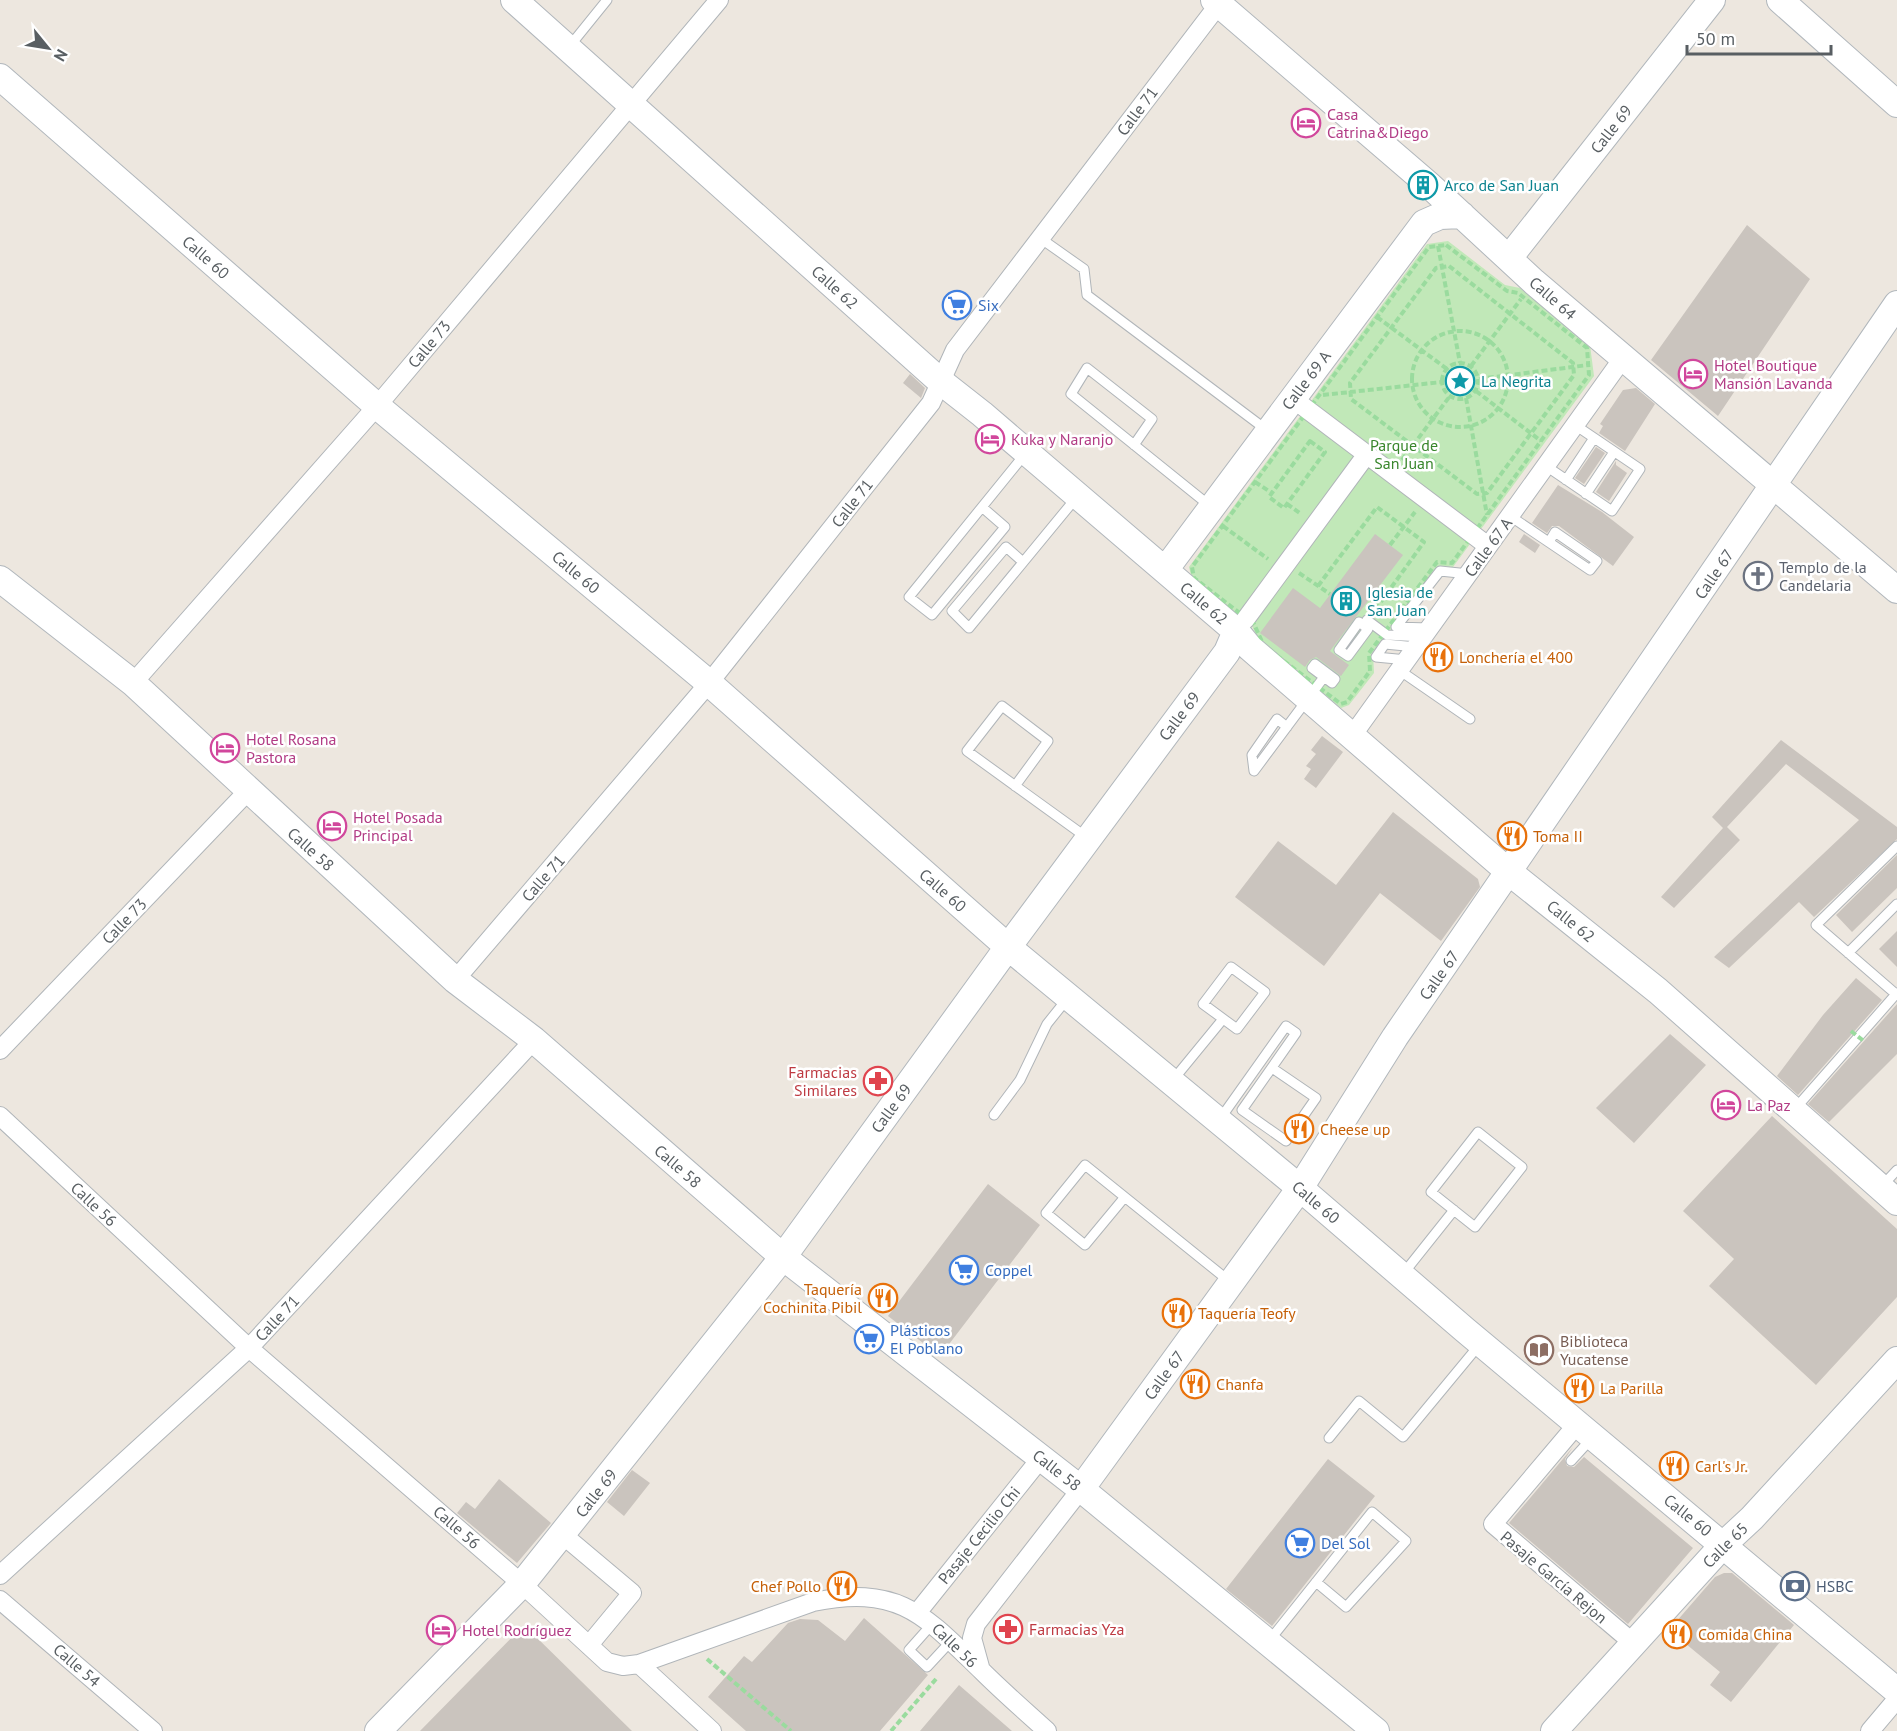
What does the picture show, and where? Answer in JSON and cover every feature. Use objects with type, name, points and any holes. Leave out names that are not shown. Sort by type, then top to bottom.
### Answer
[{"type":"main road","name":"Calle 62","points":[[514,0],[940,381],[1165,570],[1241,626],[1250,648],[1509,872],[1658,991],[1792,1112],[1892,1187]]},
{"type":"main road","name":"Calle 69","points":[[1509,258],[1712,0]]},
{"type":"main road","points":[[1780,0],[1897,104]]},
{"type":"main road","name":"Calle 64","points":[[1216,2],[1623,358],[1775,484],[1897,590]]},
{"type":"main road","name":"Calle 60","points":[[0,77],[377,406],[709,683],[1008,947],[1402,1275],[1481,1343],[1581,1435],[1724,1544],[1897,1691]]},
{"type":"main road","name":"Calle 69 A","points":[[1165,570],[1217,517],[1268,431],[1424,223],[1440,216],[1462,215]]},
{"type":"main road","name":"Calle 67","points":[[1081,1489],[1300,1188],[1395,1037],[1897,304]]},
{"type":"main road","name":"Calle 58","points":[[0,579],[133,683],[455,980],[534,1040],[783,1257],[1081,1489],[1376,1731]]},
{"type":"main road","name":"Calle 69","points":[[378,1731],[522,1584],[783,1257],[1008,947],[1227,652],[1241,626]]},
{"type":"main road","name":"Calle 65","points":[[1554,1731],[1724,1544],[1752,1518],[1891,1372]]},
{"type":"street","name":"Calle 73","points":[[133,683],[377,406],[719,0]]},
{"type":"street","name":"Calle 71","points":[[455,980],[709,683],[931,402],[955,350],[1216,2]]},
{"type":"street","name":"Calle 67 A","points":[[1352,736],[1623,358]]},
{"type":"street","points":[[1292,398],[1488,546]]},
{"type":"street","name":"Calle 69","points":[[1241,626],[1367,454]]},
{"type":"street","name":"Calle 73","points":[[0,1050],[248,791]]},
{"type":"street","name":"Calle 71","points":[[0,1575],[249,1348],[534,1040]]},
{"type":"street","name":"Calle 56","points":[[0,1116],[249,1348],[614,1665],[639,1664],[799,1605],[831,1598],[872,1598],[917,1612],[933,1623],[982,1672],[1047,1731]]},
{"type":"street","name":"Pasaje García Rejon","points":[[1581,1435],[1493,1524],[1625,1636]]},
{"type":"street","name":"Pasaje Cecilio Chi","points":[[917,1612],[1041,1458]]},
{"type":"street","name":"Calle 67","points":[[972,1638],[976,1624],[1081,1489]]},
{"type":"street","points":[[563,1535],[632,1593],[589,1645]]},
{"type":"street","name":"Calle 54","points":[[0,1599],[153,1731]]},
{"type":"street","name":"Calle 56","points":[[972,1638],[982,1672]]},
{"type":"street","points":[[639,1664],[712,1731]]},
{"type":"street","points":[[1870,1731],[1897,1699]]},
{"type":"lane","points":[[568,48],[608,0]]},
{"type":"lane","points":[[1040,238],[1084,269],[1087,295],[1268,431]]},
{"type":"lane","points":[[1134,445],[1152,419],[1087,368],[1071,394],[1217,517]]},
{"type":"lane","points":[[1546,466],[1612,511],[1640,469],[1575,425]]},
{"type":"lane","points":[[1566,480],[1594,438]]},
{"type":"lane","points":[[982,507],[1005,527],[932,615],[909,597],[1026,452]]},
{"type":"lane","points":[[1586,494],[1614,452]]},
{"type":"lane","points":[[1023,562],[1006,547],[952,611],[969,628],[1023,562],[1077,496]]},
{"type":"lane","points":[[1510,516],[1590,570],[1597,561],[1556,532],[1549,542]]},
{"type":"lane","points":[[1469,574],[1440,571],[1396,627],[1470,719]]},
{"type":"lane","points":[[1365,623],[1415,648]]},
{"type":"lane","points":[[1287,727],[1277,719],[1252,754],[1254,771],[1287,727],[1308,698],[1324,677]]},
{"type":"lane","points":[[1015,786],[1048,741],[1002,706],[967,751],[1015,786],[1088,839]]},
{"type":"lane","points":[[1792,1112],[1897,994],[1816,926],[1897,846]]},
{"type":"lane","points":[[1848,953],[1897,904]]},
{"type":"lane","points":[[1231,967],[1265,992],[1237,1029],[1223,1019],[1203,1004],[1231,967]]},
{"type":"lane","points":[[994,1115],[1020,1080],[1047,1024],[1069,997]]},
{"type":"lane","points":[[1172,1082],[1223,1019]]},
{"type":"lane","points":[[1219,1121],[1286,1026],[1296,1033],[1242,1110],[1286,1141],[1316,1098],[1272,1068]]},
{"type":"lane","points":[[1478,1132],[1522,1167],[1476,1227],[1454,1210],[1431,1192],[1478,1132]]},
{"type":"lane","points":[[1124,1198],[1085,1245],[1046,1213],[1085,1165],[1231,1283]]},
{"type":"lane","points":[[1402,1275],[1454,1210]]},
{"type":"lane","points":[[1329,1438],[1359,1401],[1403,1437],[1481,1343]]},
{"type":"lane","points":[[1571,1461],[1581,1435]]},
{"type":"lane","points":[[1268,1642],[1316,1582],[1372,1512],[1406,1541],[1346,1607],[1316,1582]]},
{"type":"lane","points":[[933,1623],[909,1650],[927,1667],[951,1640]]},
{"type":"path","points":[[1438,246],[1460,363]]},
{"type":"path","points":[[1449,266],[1510,314],[1573,363],[1574,375],[1487,493],[1477,494],[1352,399],[1350,383],[1436,268],[1449,266]]},
{"type":"path","points":[[1471,366],[1523,296]]},
{"type":"path","points":[[1377,317],[1446,369]]},
{"type":"path","points":[[1465,330],[1482,334],[1490,341],[1504,358],[1508,375],[1507,390],[1498,408],[1485,420],[1471,426],[1449,426],[1433,419],[1423,411],[1415,398],[1412,385],[1413,365],[1421,350],[1433,338],[1454,331],[1465,330]]},
{"type":"path","points":[[1460,363],[1471,366],[1479,379],[1476,391],[1466,398],[1450,396],[1442,382],[1446,369],[1460,363]]},
{"type":"path","points":[[1479,379],[1588,365]]},
{"type":"path","points":[[1320,395],[1442,382]]},
{"type":"path","points":[[1476,391],[1541,441]]},
{"type":"path","points":[[1392,474],[1450,396]]},
{"type":"path","points":[[1466,398],[1487,515]]},
{"type":"path","points":[[1310,441],[1325,452],[1284,508],[1269,497],[1272,493],[1310,441]]},
{"type":"path","points":[[1255,482],[1272,493]]},
{"type":"path","points":[[1390,545],[1425,499]]},
{"type":"path","points":[[1330,594],[1318,586],[1377,507],[1424,542],[1365,623]]},
{"type":"path","points":[[1217,517],[1282,570]]},
{"type":"path","points":[[1851,1030],[1865,1042]]},
{"type":"path","points":[[706,1658],[791,1731]]},
{"type":"path","points":[[891,1731],[942,1672]]},
{"type":"green space","name":"Parque de San Juan","points":[[1448,241],[1505,285],[1520,288],[1590,345],[1594,376],[1453,567],[1439,566],[1373,653],[1374,673],[1349,705],[1341,708],[1262,647],[1252,626],[1192,579],[1189,567],[1427,244]]},
{"type":"water","points":[[1461,367],[1471,371],[1475,381],[1471,391],[1461,395],[1451,391],[1447,381],[1451,371]]},
{"type":"building","points":[[1747,225],[1810,279],[1718,416],[1651,360]]},
{"type":"building","points":[[910,374],[925,388],[921,398],[903,383]]},
{"type":"building","points":[[1636,388],[1655,404],[1625,451],[1599,433],[1603,426],[1600,424],[1623,390]]},
{"type":"building","points":[[1596,447],[1605,453],[1584,484],[1575,478]]},
{"type":"building","points":[[1616,461],[1616,465],[1627,473],[1609,501],[1596,492]]},
{"type":"building","points":[[1558,485],[1602,512],[1634,537],[1613,566],[1559,526],[1552,526],[1547,533],[1532,523]]},
{"type":"building","name":"Iglesia de San Juan","points":[[1375,534],[1403,555],[1330,651],[1349,665],[1341,676],[1316,657],[1310,660],[1305,667],[1260,633],[1293,588],[1320,608]]},
{"type":"building","points":[[1524,534],[1540,545],[1535,553],[1519,542]]},
{"type":"building","points":[[1322,736],[1343,752],[1316,788],[1304,779],[1311,769],[1306,766],[1316,754],[1311,750]]},
{"type":"building","points":[[1781,740],[1897,827],[1897,839],[1814,917],[1799,902],[1729,968],[1714,957],[1859,820],[1786,764],[1727,827],[1740,840],[1674,908],[1661,897],[1723,828],[1712,817]]},
{"type":"building","points":[[1393,812],[1478,879],[1480,887],[1441,941],[1380,893],[1324,966],[1235,897],[1278,841],[1336,885]]},
{"type":"building","points":[[1897,855],[1897,888],[1852,932],[1836,915]]},
{"type":"building","points":[[1897,931],[1897,967],[1879,949]]},
{"type":"building","points":[[1856,978],[1882,1000],[1798,1095],[1777,1076],[1823,1015]]},
{"type":"building","points":[[1897,1004],[1897,1054],[1829,1122],[1808,1104]]},
{"type":"building","points":[[1670,1034],[1706,1065],[1634,1143],[1596,1108]]},
{"type":"building","points":[[1772,1116],[1897,1229],[1897,1297],[1816,1385],[1709,1286],[1734,1259],[1683,1211]]},
{"type":"building","name":"Coppel","points":[[988,1184],[1040,1225],[940,1356],[888,1316]]},
{"type":"building","points":[[1573,1447],[1565,1459],[1567,1466],[1574,1467],[1584,1457],[1693,1548],[1628,1624],[1509,1523]]},
{"type":"building","name":"Del Sol","points":[[1328,1459],[1375,1496],[1272,1626],[1226,1589]]},
{"type":"building","points":[[632,1470],[650,1483],[624,1516],[607,1502]]},
{"type":"building","points":[[499,1479],[551,1523],[517,1563],[457,1513],[466,1502],[475,1509]]},
{"type":"building","points":[[1724,1573],[1732,1573],[1794,1625],[1731,1702],[1710,1685],[1720,1672],[1669,1630],[1715,1577]]},
{"type":"building","points":[[864,1618],[928,1675],[880,1731],[746,1731],[708,1697],[744,1656],[752,1662],[788,1623],[800,1619],[818,1620],[845,1641]]},
{"type":"building","points":[[518,1631],[524,1637],[530,1631],[632,1731],[420,1731]]},
{"type":"building","points":[[959,1685],[1012,1731],[920,1731]]},
{"type":"place","name":"Casa Catrina&Diego","points":[[1306,123]]},
{"type":"place","name":"Arco de San Juan","points":[[1423,185]]},
{"type":"place","name":"Six","points":[[957,305]]},
{"type":"place","name":"Hotel Boutique Mansión Lavanda","points":[[1693,374]]},
{"type":"place","name":"La Negrita","points":[[1460,381]]},
{"type":"place","name":"Kuka y Naranjo","points":[[990,439]]},
{"type":"place","name":"Templo de la Candelaria","points":[[1758,576]]},
{"type":"place","name":"Iglesia de San Juan","points":[[1346,601]]},
{"type":"place","name":"Lonchería el 400","points":[[1438,657]]},
{"type":"place","name":"Hotel Rosana Pastora","points":[[225,748]]},
{"type":"place","name":"Hotel Posada Principal","points":[[332,826]]},
{"type":"place","name":"Toma II","points":[[1512,836]]},
{"type":"place","name":"Farmacias Similares","points":[[878,1081]]},
{"type":"place","name":"La Paz","points":[[1726,1105]]},
{"type":"place","name":"Cheese up","points":[[1299,1129]]},
{"type":"place","name":"Coppel","points":[[964,1270]]},
{"type":"place","name":"Taquería Cochinita Pibil","points":[[883,1298]]},
{"type":"place","name":"Taquería Teofy","points":[[1177,1313]]},
{"type":"place","name":"Plásticos El Poblano","points":[[869,1339]]},
{"type":"place","name":"Biblioteca Yucatense","points":[[1539,1350]]},
{"type":"place","name":"Chanfa","points":[[1195,1384]]},
{"type":"place","name":"La Parilla","points":[[1579,1388]]},
{"type":"place","name":"Carl's Jr.","points":[[1674,1466]]},
{"type":"place","name":"Del Sol","points":[[1300,1543]]},
{"type":"place","name":"Chef Pollo","points":[[842,1586]]},
{"type":"place","name":"HSBC","points":[[1795,1586]]},
{"type":"place","name":"Farmacias Yza","points":[[1008,1629]]},
{"type":"place","name":"Hotel Rodríguez","points":[[441,1630]]},
{"type":"place","name":"Comida China","points":[[1677,1634]]}]
